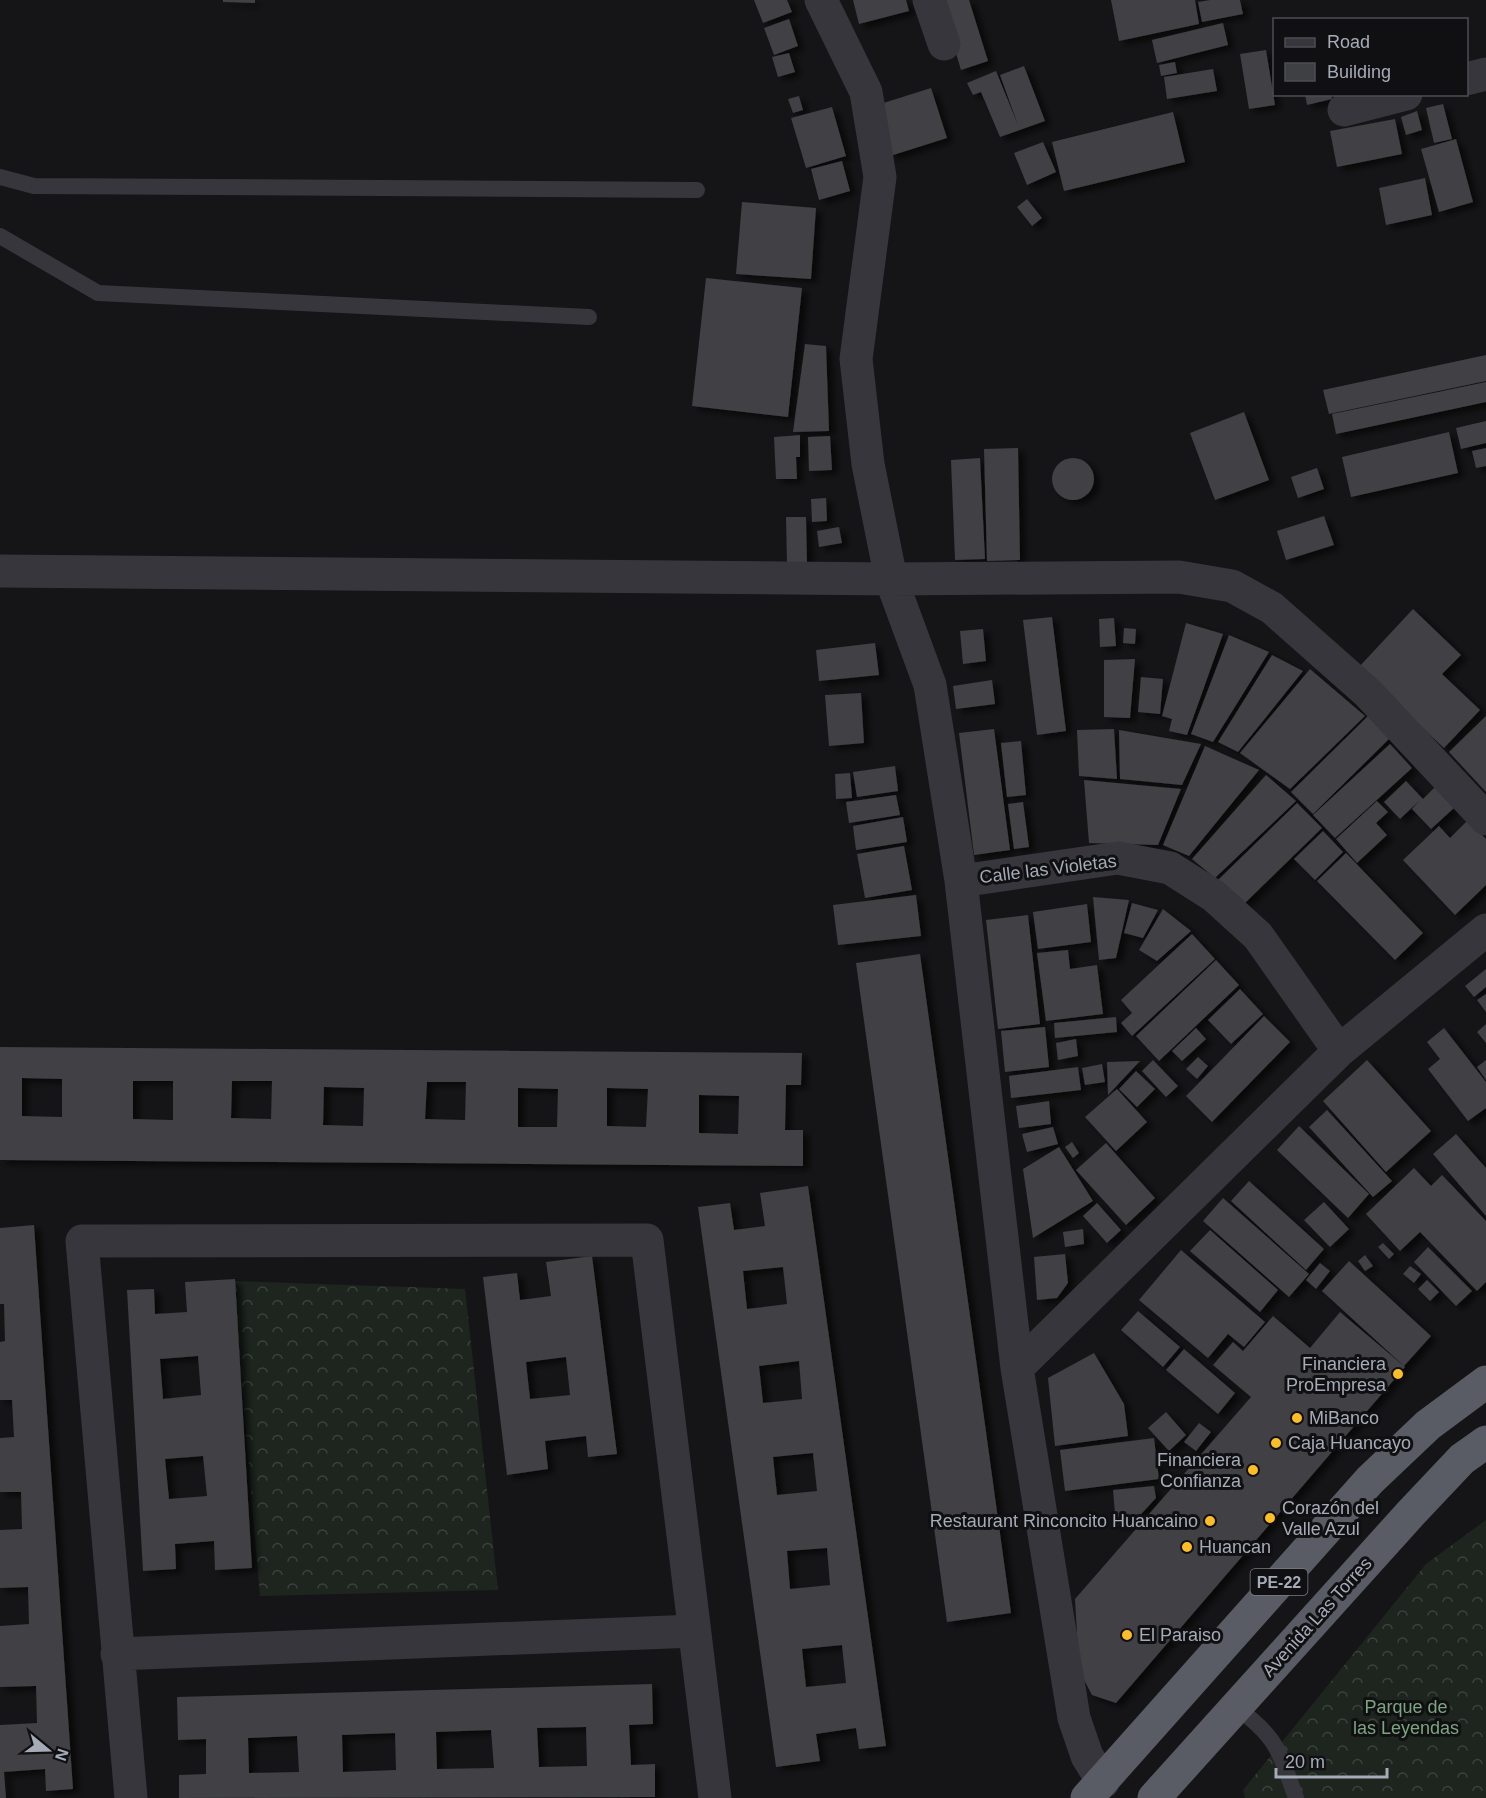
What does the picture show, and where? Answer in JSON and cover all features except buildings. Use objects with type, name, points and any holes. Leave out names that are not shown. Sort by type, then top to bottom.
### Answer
[{"type":"highway","name":"PE-22","points":[[1095,1790],[1370,1480],[1428,1425],[1486,1382]]},
{"type":"highway","name":"Avenida Las Torres","points":[[1154,1798],[1411,1513],[1462,1460],[1486,1442]]},
{"type":"street","points":[[821,0],[866,92],[880,177],[856,359],[868,464],[891,579],[930,685],[961,881],[1017,1368],[1074,1718],[1088,1756],[1095,1790]]},
{"type":"street","points":[[928,0],[944,44]]},
{"type":"street","points":[[1468,79],[1486,74]]},
{"type":"street","points":[[1344,110],[1398,96]]},
{"type":"street","points":[[0,571],[891,579],[1179,577],[1232,586],[1272,608],[1368,693],[1486,819]]},
{"type":"street","name":"Calle las Violetas","points":[[961,881],[1118,858],[1170,868],[1214,896],[1258,936],[1339,1051]]},
{"type":"street","points":[[1017,1368],[1339,1051],[1486,930]]},
{"type":"street","points":[[131,1798],[82,1241],[647,1240],[715,1798]]},
{"type":"street","points":[[117,1654],[694,1631]]},
{"type":"lane","points":[[0,177],[34,186],[697,190]]},
{"type":"lane","points":[[0,236],[98,293],[589,316]]},
{"type":"lane","points":[[1236,1707],[1261,1725],[1278,1746],[1296,1798]]},
{"type":"green space","points":[[233,1281],[465,1289],[498,1590],[260,1596]]},
{"type":"green space","name":"Parque de las Leyendas","points":[[1486,1520],[1486,1798],[1245,1798],[1243,1790],[1426,1564]]},
{"type":"place","name":"Financiera ProEmpresa","points":[[1398,1374]]},
{"type":"place","name":"MiBanco","points":[[1297,1418]]},
{"type":"place","name":"Caja Huancayo","points":[[1276,1443]]},
{"type":"place","name":"Financiera Confianza","points":[[1253,1470]]},
{"type":"place","name":"Corazón del Valle Azul","points":[[1270,1518]]},
{"type":"place","name":"Restaurant Rinconcito Huancaino","points":[[1210,1521]]},
{"type":"place","name":"Huancan","points":[[1187,1547]]},
{"type":"place","name":"El Paraiso","points":[[1127,1635]]}]
